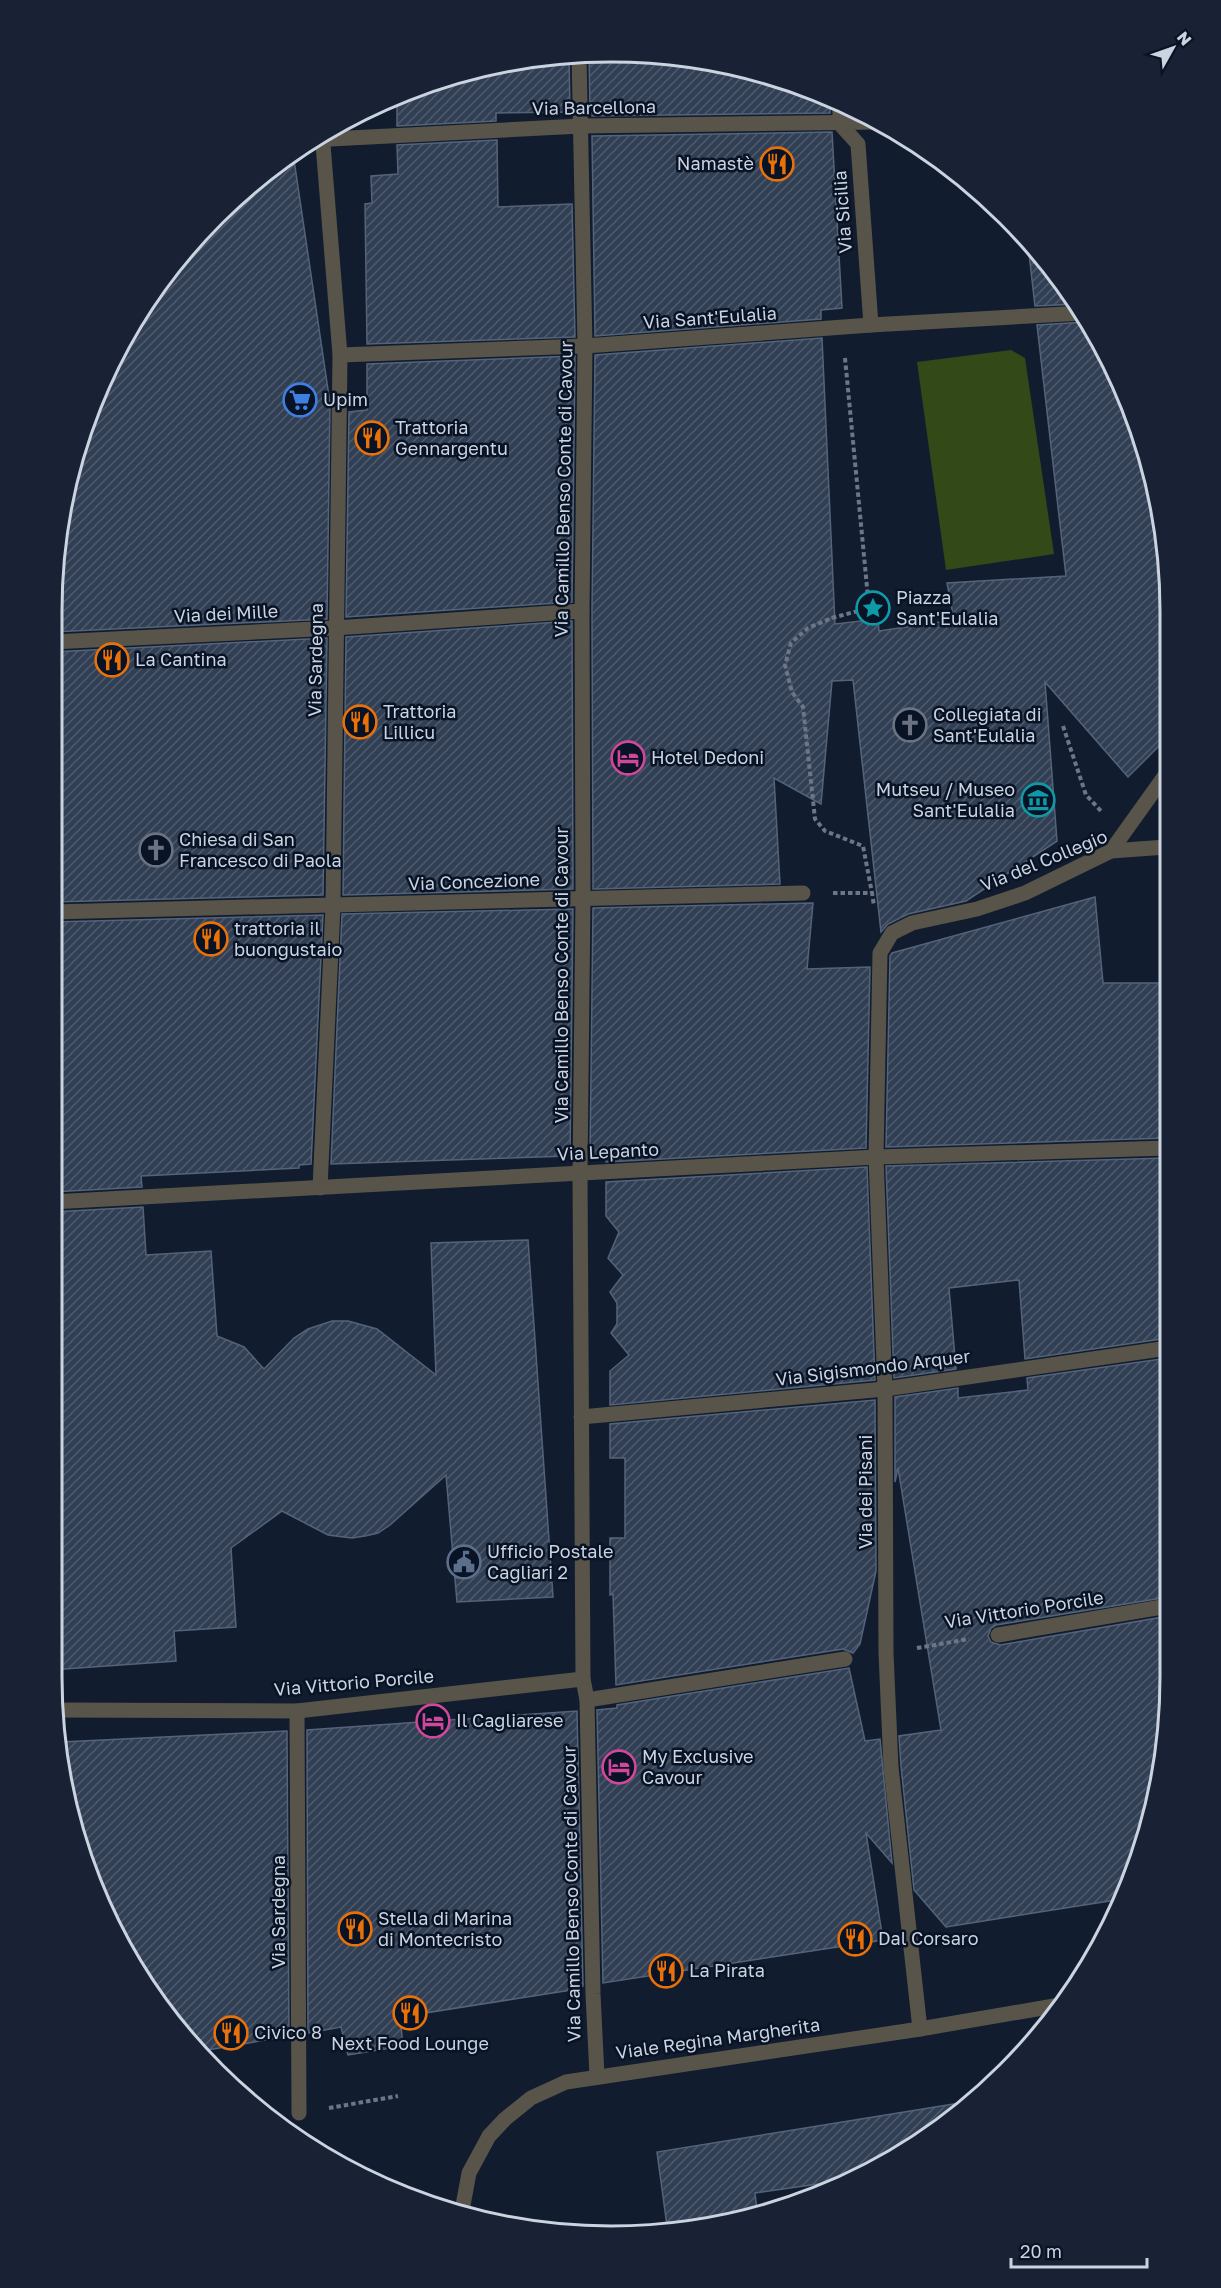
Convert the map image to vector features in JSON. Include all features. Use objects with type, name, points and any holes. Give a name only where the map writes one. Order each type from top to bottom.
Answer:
[{"type":"street","name":"Via Camillo Benso Conte di Cavour","points":[[579,63],[585,346],[582,611],[584,897],[580,1173],[583,1680],[587,1700],[593,1994],[597,2076]]},
{"type":"street","points":[[840,112],[840,124]]},
{"type":"street","name":"Via Barcellona","points":[[334,136],[581,126],[862,123]]},
{"type":"street","name":"Via Sicilia","points":[[840,124],[858,144],[871,325]]},
{"type":"street","name":"Via Sardegna","points":[[319,146],[340,355],[333,906],[320,1188]]},
{"type":"street","name":"Via Sant'Eulalia","points":[[340,355],[585,346],[871,325],[1072,314]]},
{"type":"street","name":"Via dei Mille","points":[[62,642],[335,628],[582,611]]},
{"type":"street","points":[[1111,851],[1160,782]]},
{"type":"street","name":"Via del Collegio","points":[[880,953],[892,933],[912,923],[977,909],[1025,893],[1111,851],[1160,847]]},
{"type":"street","name":"Via Concezione","points":[[62,912],[803,893]]},
{"type":"street","name":"Via dei Pisani","points":[[880,953],[876,1156],[885,1389],[886,1653],[891,1767],[920,2029]]},
{"type":"street","name":"Via Lepanto","points":[[62,1201],[876,1156],[1160,1148]]},
{"type":"street","name":"Via Sigismondo Arquer","points":[[581,1417],[885,1389],[1160,1349]]},
{"type":"street","name":"Via Vittorio Porcile","points":[[998,1635],[1160,1607]]},
{"type":"street","points":[[587,1700],[845,1659]]},
{"type":"street","name":"Via Vittorio Porcile","points":[[63,1710],[297,1711],[583,1680]]},
{"type":"street","name":"Via Sardegna","points":[[297,1711],[299,2113]]},
{"type":"street","name":"Viale Regina Margherita","points":[[463,2206],[469,2173],[489,2136],[505,2119],[531,2098],[566,2082],[920,2029],[1050,2007]]},
{"type":"path","points":[[842,328],[869,608],[832,618],[808,628],[790,643],[785,666],[792,692],[803,707],[815,819],[825,831],[863,846],[880,953]]},
{"type":"path","points":[[1063,726],[1086,795],[1122,833]]},
{"type":"path","points":[[803,893],[872,892]]},
{"type":"path","name":"Via Vittorio Porcile","points":[[886,1653],[998,1635]]},
{"type":"path","points":[[321,2109],[398,2096]]},
{"type":"green space","points":[[1011,350],[1025,358],[1054,554],[946,570],[917,362]]},
{"type":"building","points":[[610,62],[682,66],[718,72],[753,80],[830,107],[830,113],[592,116],[592,111],[590,111],[589,63]]},
{"type":"building","points":[[569,63],[570,112],[496,113],[496,121],[397,126],[397,104],[400,103],[468,80],[539,66]]},
{"type":"building","points":[[832,132],[842,308],[821,310],[821,319],[595,336],[592,136]]},
{"type":"building","points":[[497,140],[498,207],[572,204],[575,337],[367,344],[365,204],[372,203],[371,176],[398,174],[397,145]]},
{"type":"building","points":[[294,162],[330,403],[327,619],[62,632],[63,575],[72,503],[91,434],[118,368],[154,305],[198,249],[222,222]]},
{"type":"building","points":[[1029,256],[1067,305],[1035,306]]},
{"type":"building","points":[[1078,323],[1118,400],[1141,468],[1155,539],[1158,575],[1160,745],[1128,777],[1045,682],[1057,841],[966,901],[908,914],[888,924],[881,932],[853,680],[832,681],[821,804],[774,778],[780,884],[593,889],[592,611],[595,355],[822,338],[835,624],[878,619],[879,631],[954,620],[947,583],[1066,576],[1037,325]]},
{"type":"building","points":[[575,356],[572,602],[346,617],[349,412],[367,410],[367,364]]},
{"type":"building","points":[[572,621],[573,889],[343,895],[346,637]]},
{"type":"building","points":[[327,638],[323,895],[62,902],[62,651]]},
{"type":"building","points":[[1095,897],[1103,983],[1160,983],[1160,1138],[886,1147],[890,956],[892,953]]},
{"type":"building","points":[[813,903],[807,969],[870,967],[866,1148],[606,1162],[606,1155],[590,1155],[593,908]]},
{"type":"building","points":[[573,909],[570,1156],[331,1164],[342,914]]},
{"type":"building","points":[[323,915],[311,1164],[299,1165],[299,1168],[141,1176],[142,1187],[62,1191],[62,922]]},
{"type":"building","points":[[1160,1158],[1160,1339],[1025,1359],[1019,1280],[949,1288],[956,1369],[894,1378],[886,1166]]},
{"type":"building","points":[[867,1167],[875,1380],[610,1405],[610,1371],[629,1355],[611,1333],[617,1324],[617,1303],[610,1292],[623,1275],[608,1258],[619,1232],[606,1216],[606,1182]]},
{"type":"building","points":[[143,1207],[146,1255],[211,1251],[217,1336],[244,1347],[264,1369],[294,1338],[308,1329],[332,1321],[348,1321],[377,1329],[436,1375],[431,1243],[528,1240],[553,1597],[457,1602],[446,1475],[390,1525],[378,1533],[365,1536],[352,1538],[328,1535],[282,1511],[231,1548],[236,1627],[174,1631],[176,1661],[62,1669],[62,1211]]},
{"type":"building","points":[[1160,1359],[1160,1598],[996,1625],[991,1628],[988,1636],[991,1642],[1000,1645],[1160,1618],[1160,1678],[1155,1749],[1141,1820],[1112,1901],[946,1927],[914,1890],[901,1766],[899,1736],[941,1730],[898,1468],[895,1482],[895,1397],[958,1388],[958,1398],[1028,1390],[1027,1378]]},
{"type":"building","points":[[875,1400],[876,1571],[860,1644],[853,1653],[843,1649],[616,1685],[613,1594],[610,1595],[610,1538],[625,1538],[625,1458],[610,1458],[610,1424]]},
{"type":"building","points":[[849,1668],[865,1741],[880,1739],[892,1863],[866,1833],[883,1940],[603,1983],[597,1710]]},
{"type":"building","points":[[577,1711],[583,1986],[571,1988],[571,1990],[400,2017],[403,2046],[348,2055],[341,2027],[308,2033],[307,1730]]},
{"type":"building","points":[[287,1731],[289,2036],[208,2050],[175,2012],[135,1952],[103,1888],[80,1820],[65,1742]]},
{"type":"building","points":[[956,2104],[916,2134],[885,2153],[825,2183],[755,2193],[757,2207],[682,2222],[667,2223],[657,2152]]},
{"type":"place","name":"Namastè","points":[[777,164]]},
{"type":"place","name":"Upim","points":[[300,400]]},
{"type":"place","name":"Trattoria Gennargentu","points":[[372,438]]},
{"type":"place","name":"Piazza Sant'Eulalia","points":[[873,608]]},
{"type":"place","name":"La Cantina","points":[[112,660]]},
{"type":"place","name":"Trattoria Lillicu","points":[[360,722]]},
{"type":"place","name":"Collegiata di Sant'Eulalia","points":[[910,725]]},
{"type":"place","name":"Hotel Dedoni","points":[[628,758]]},
{"type":"place","name":"Mutseu / Museo Sant'Eulalia","points":[[1038,800]]},
{"type":"place","name":"Chiesa di San Francesco di Paola","points":[[156,850]]},
{"type":"place","name":"trattoria il buongustaio","points":[[211,939]]},
{"type":"place","name":"Ufficio Postale Cagliari 2","points":[[464,1562]]},
{"type":"place","name":"Il Cagliarese","points":[[433,1721]]},
{"type":"place","name":"My Exclusive Cavour","points":[[619,1767]]},
{"type":"place","name":"Stella di Marina di Montecristo","points":[[355,1929]]},
{"type":"place","name":"Dal Corsaro","points":[[855,1939]]},
{"type":"place","name":"La Pirata","points":[[666,1971]]},
{"type":"place","name":"Next Food Lounge","points":[[410,2013]]},
{"type":"place","name":"Civico 8","points":[[231,2033]]}]
